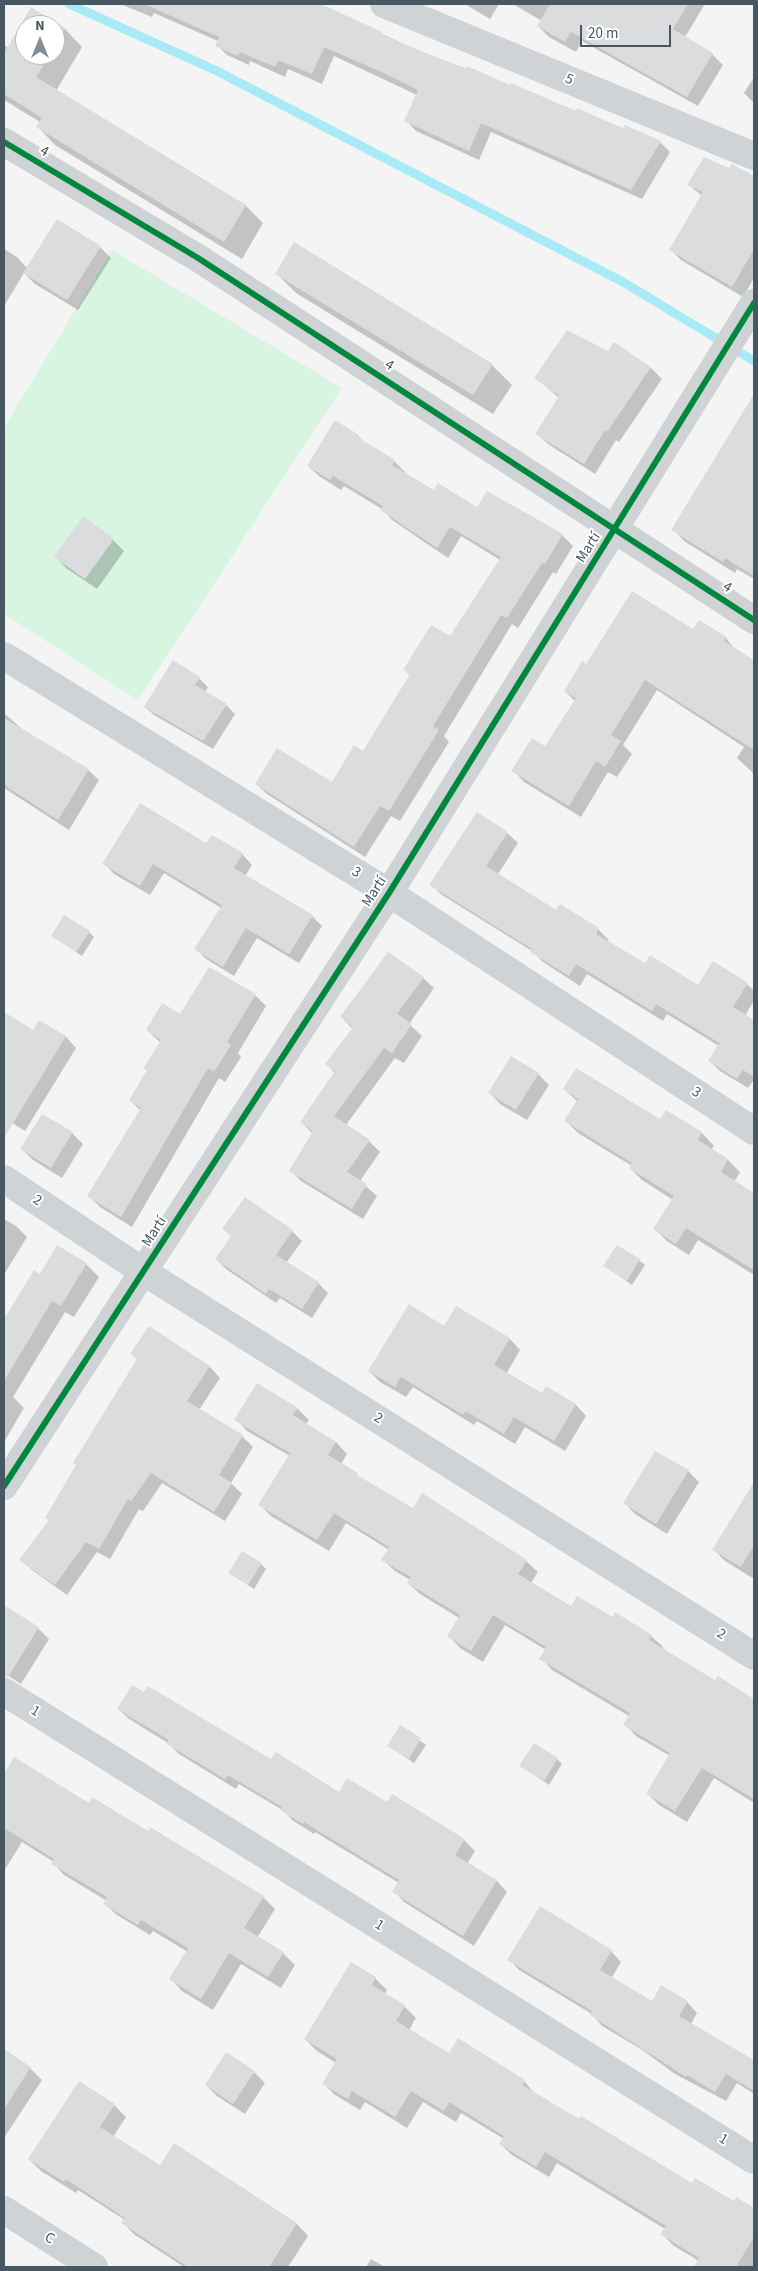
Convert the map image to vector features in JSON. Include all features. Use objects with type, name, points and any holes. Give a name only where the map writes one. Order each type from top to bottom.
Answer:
[{"type":"street","name":"5","points":[[384,4],[754,156]]},
{"type":"street","name":"4","points":[[4,142],[198,258],[459,426],[615,531],[754,620]]},
{"type":"street","name":"Martí","points":[[4,1486],[389,894],[615,531],[716,362],[754,303]]},
{"type":"street","name":"3","points":[[4,656],[389,894],[754,1130]]},
{"type":"street","name":"2","points":[[4,1179],[144,1272],[754,1656]]},
{"type":"street","name":"1","points":[[4,1692],[754,2160]]},
{"type":"street","name":"C","points":[[4,2210],[94,2267]]},
{"type":"green space","points":[[112,250],[342,388],[138,700],[4,614],[4,427]]},
{"type":"building","points":[[144,4],[321,4],[382,32],[381,34],[433,56],[466,68],[467,66],[576,111],[577,108],[624,129],[625,125],[661,141],[631,190],[481,123],[469,151],[404,121],[418,90],[386,74],[324,47],[312,74],[278,60],[275,67],[240,52],[238,56],[215,46],[219,37]]},
{"type":"building","points":[[550,4],[688,4],[673,29],[713,53],[687,97],[571,32],[565,42],[537,26]]},
{"type":"building","points":[[31,7],[44,15],[26,15]]},
{"type":"building","points":[[15,34],[15,65],[44,65],[36,77],[246,205],[224,242],[36,127],[42,118],[4,94],[4,53]]},
{"type":"building","points":[[704,157],[729,168],[732,164],[754,176],[754,249],[732,287],[669,250],[703,192],[687,185]]},
{"type":"building","points":[[57,219],[101,246],[67,300],[23,273]]},
{"type":"building","points":[[294,242],[493,364],[473,395],[275,274]]},
{"type":"building","points":[[567,330],[608,351],[614,342],[651,367],[607,432],[605,430],[584,464],[535,434],[559,396],[534,378]]},
{"type":"building","points":[[754,394],[754,576],[725,558],[723,562],[671,530]]},
{"type":"building","points":[[335,420],[359,435],[357,437],[395,460],[392,465],[434,490],[438,483],[477,507],[487,491],[563,534],[545,564],[542,563],[507,618],[501,615],[433,726],[439,730],[389,811],[380,806],[354,847],[255,784],[277,748],[332,782],[354,745],[363,751],[410,674],[403,670],[431,625],[450,636],[501,557],[450,527],[437,548],[380,510],[383,506],[333,476],[330,480],[307,466]]},
{"type":"building","points":[[83,516],[114,539],[85,579],[54,557]]},
{"type":"building","points":[[632,591],[693,629],[699,620],[727,637],[724,641],[754,660],[754,750],[645,680],[611,735],[621,741],[605,767],[596,761],[569,806],[511,771],[532,738],[545,746],[576,698],[564,691],[582,661],[586,664]]},
{"type":"building","points":[[173,660],[200,677],[195,685],[227,704],[203,741],[144,707]]},
{"type":"building","points":[[4,718],[89,769],[58,820],[4,785]]},
{"type":"building","points":[[140,803],[206,843],[212,835],[243,853],[234,868],[313,915],[289,954],[246,928],[223,967],[194,949],[222,905],[153,864],[140,886],[102,864]]},
{"type":"building","points":[[477,812],[508,832],[486,866],[556,910],[560,904],[599,928],[596,934],[645,963],[650,955],[698,985],[713,961],[748,983],[733,1007],[754,1020],[754,1077],[743,1070],[737,1079],[708,1061],[719,1043],[656,1004],[652,1011],[576,964],[569,976],[530,952],[532,949],[429,885]]},
{"type":"building","points":[[64,915],[90,931],[76,952],[51,936]]},
{"type":"building","points":[[388,952],[424,977],[397,1014],[412,1024],[392,1053],[384,1048],[334,1116],[370,1140],[347,1172],[367,1184],[352,1209],[289,1171],[313,1131],[300,1122],[335,1071],[325,1064],[353,1027],[340,1017]]},
{"type":"building","points":[[209,967],[256,994],[227,1042],[231,1045],[214,1072],[208,1068],[121,1217],[87,1196],[141,1108],[129,1100],[147,1070],[143,1069],[161,1040],[146,1030],[162,1003],[180,1014]]},
{"type":"building","points":[[4,1012],[33,1030],[39,1020],[66,1036],[4,1138]]},
{"type":"building","points":[[511,1056],[539,1073],[516,1110],[488,1093]]},
{"type":"building","points":[[576,1068],[660,1119],[666,1110],[702,1132],[698,1140],[728,1159],[721,1172],[754,1193],[754,1270],[686,1228],[676,1244],[653,1229],[674,1196],[629,1168],[632,1163],[564,1121],[578,1099],[563,1089]]},
{"type":"building","points":[[42,1114],[73,1132],[51,1168],[20,1149]]},
{"type":"building","points":[[245,1197],[293,1230],[276,1255],[319,1282],[302,1309],[269,1289],[266,1294],[215,1259],[231,1236],[222,1229]]},
{"type":"building","points":[[57,1245],[87,1263],[61,1306],[52,1301],[4,1381],[4,1319],[34,1270],[40,1274]]},
{"type":"building","points":[[617,1245],[640,1259],[627,1281],[603,1266]]},
{"type":"building","points":[[409,1304],[444,1326],[456,1306],[510,1338],[494,1365],[542,1393],[546,1386],[576,1404],[554,1441],[514,1417],[504,1434],[466,1411],[463,1415],[401,1377],[395,1387],[368,1371]]},
{"type":"building","points":[[149,1326],[210,1366],[187,1401],[243,1435],[219,1475],[232,1483],[214,1512],[151,1473],[131,1501],[128,1499],[99,1549],[86,1542],[55,1585],[19,1560],[49,1520],[45,1518],[76,1465],[73,1463],[137,1359],[130,1354]]},
{"type":"building","points":[[257,1383],[298,1408],[293,1415],[336,1442],[328,1455],[358,1473],[357,1475],[413,1508],[422,1493],[527,1560],[518,1574],[571,1606],[577,1596],[613,1617],[615,1612],[652,1635],[649,1640],[715,1680],[718,1676],[754,1699],[754,1799],[702,1768],[675,1811],[646,1794],[670,1753],[623,1725],[630,1713],[539,1659],[546,1647],[493,1615],[471,1651],[447,1636],[460,1615],[407,1583],[411,1577],[381,1560],[389,1547],[334,1513],[317,1540],[258,1505],[290,1453],[234,1420]]},
{"type":"building","points":[[655,1451],[689,1470],[656,1524],[623,1503]]},
{"type":"building","points":[[754,1482],[754,1545],[741,1567],[712,1550]]},
{"type":"building","points":[[242,1551],[262,1563],[248,1585],[228,1573]]},
{"type":"building","points":[[4,1605],[39,1627],[8,1677],[4,1676]]},
{"type":"building","points":[[132,1685],[144,1692],[148,1686],[271,1759],[276,1752],[339,1792],[347,1778],[387,1802],[392,1794],[465,1839],[455,1855],[497,1880],[463,1936],[392,1892],[399,1880],[304,1822],[303,1824],[280,1810],[282,1807],[228,1775],[225,1779],[167,1744],[169,1740],[117,1709]]},
{"type":"building","points":[[400,1725],[421,1738],[409,1759],[387,1746]]},
{"type":"building","points":[[534,1743],[558,1758],[544,1781],[519,1766]]},
{"type":"building","points":[[14,1757],[89,1803],[92,1797],[148,1831],[150,1827],[264,1896],[244,1928],[284,1952],[268,1977],[229,1953],[201,1999],[169,1979],[188,1948],[141,1920],[138,1925],[103,1904],[107,1897],[51,1864],[54,1859],[4,1828],[4,1774]]},
{"type":"building","points":[[540,1906],[612,1950],[600,1970],[652,2001],[661,1985],[688,2001],[679,2016],[754,2060],[754,2091],[726,2074],[715,2092],[687,2075],[686,2077],[590,2015],[592,2011],[507,1960]]},
{"type":"building","points":[[351,1962],[376,1977],[372,1985],[405,2005],[396,2021],[449,2053],[458,2038],[525,2080],[522,2085],[579,2119],[581,2116],[692,2183],[695,2178],[734,2201],[736,2197],[754,2208],[754,2237],[736,2267],[694,2267],[699,2258],[660,2234],[666,2226],[545,2152],[536,2167],[499,2144],[504,2136],[449,2102],[444,2111],[411,2091],[395,2117],[352,2091],[348,2099],[322,2084],[337,2059],[304,2039]]},
{"type":"building","points":[[4,2049],[31,2067],[4,2109]]},
{"type":"building","points":[[226,2052],[255,2071],[233,2104],[205,2085]]},
{"type":"building","points":[[79,2081],[115,2104],[100,2127],[160,2165],[174,2143],[297,2223],[269,2267],[188,2267],[121,2223],[125,2218],[66,2179],[64,2182],[28,2159]]},
{"type":"waterway","points":[[69,4],[217,71],[623,282],[754,361]]},
{"type":"cycle path","points":[[4,142],[198,258],[754,620]]},
{"type":"cycle path","points":[[4,1486],[389,893],[754,303]]}]
